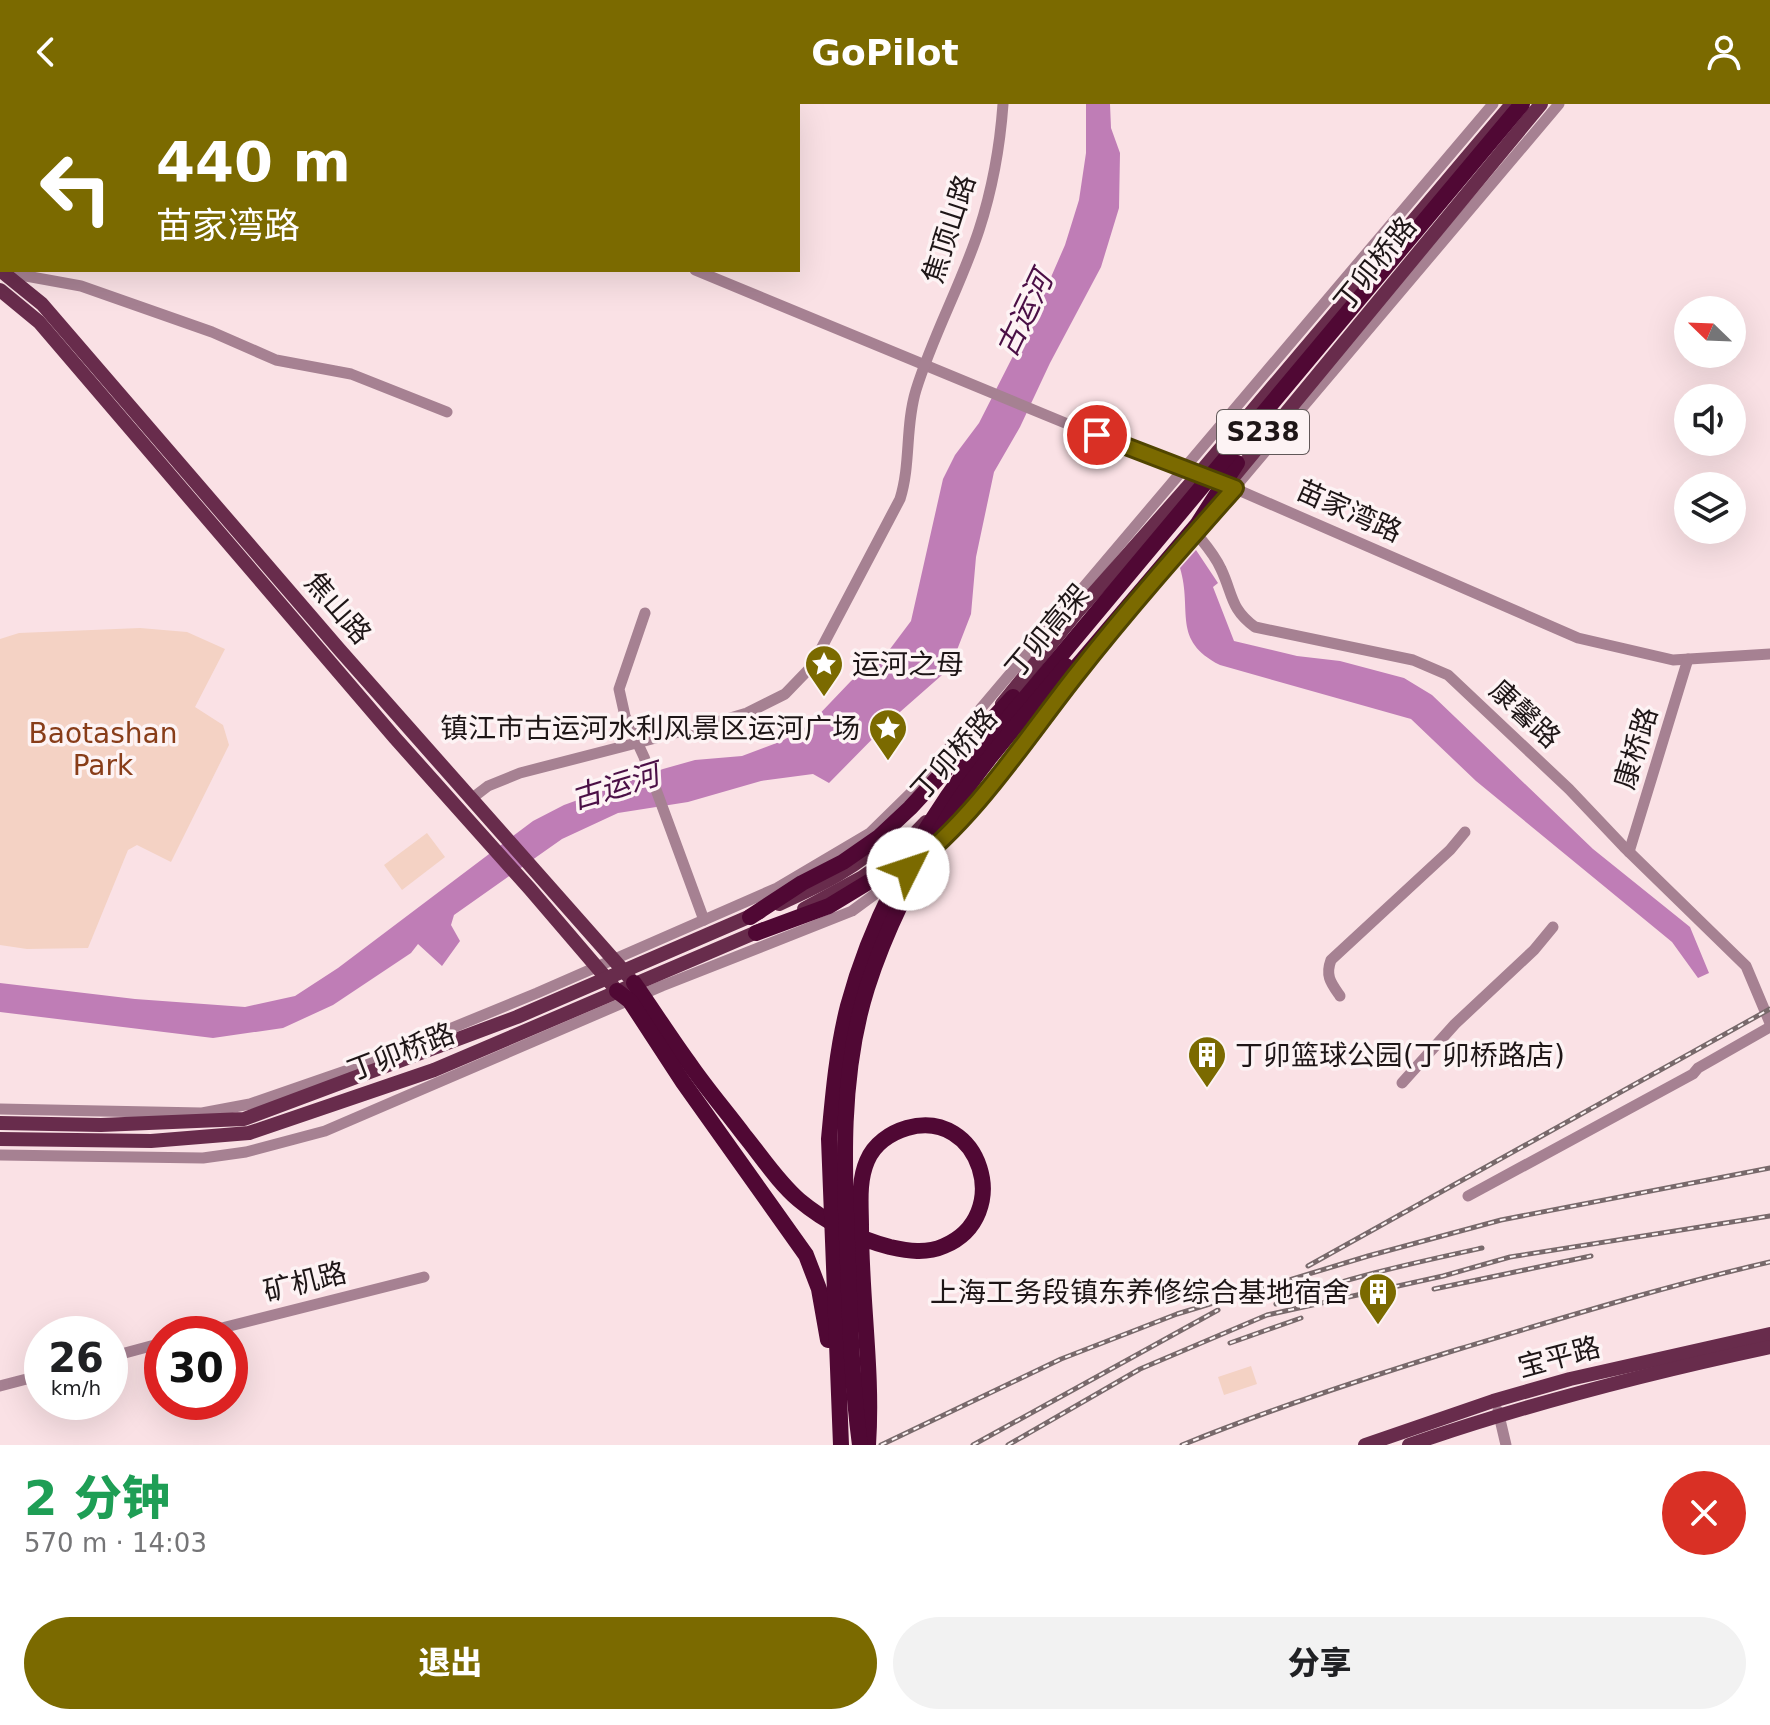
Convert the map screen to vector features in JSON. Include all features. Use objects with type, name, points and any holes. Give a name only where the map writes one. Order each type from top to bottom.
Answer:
[{"type":"highway","name":"丁卯高架","points":[[986,755],[1165,529],[1522,104]]},
{"type":"highway","name":"丁卯高架","points":[[842,1291],[829,1139],[832,1097],[848,1008],[867,951],[906,863],[949,792],[986,755],[1237,463],[1406,260],[1530,104]]},
{"type":"highway","points":[[756,933],[829,906],[911,855],[951,823],[1078,665],[1197,525],[1237,463]]},
{"type":"highway","points":[[750,917],[879,837],[1012,698],[1113,577],[1165,529]]},
{"type":"highway","points":[[626,987],[778,1178],[799,1200],[831,1221],[872,1242],[907,1251],[926,1251],[944,1246],[960,1236],[974,1221],[982,1204],[984,1185],[973,1153],[960,1139],[932,1125],[894,1132],[880,1142],[867,1159],[861,1181],[861,1259],[870,1417],[868,1445]]},
{"type":"highway","points":[[626,987],[735,1154],[806,1255],[819,1289],[828,1336],[834,1445]]},
{"type":"highway","points":[[841,1445],[842,1291]]},
{"type":"highway","points":[[842,1291],[860,1445]]},
{"type":"main road","name":"丁卯桥路","points":[[0,1123],[101,1125],[244,1119],[517,1017],[626,987],[750,917],[845,871],[876,850],[925,799],[1192,471],[1512,104]]},
{"type":"main road","name":"丁卯桥路","points":[[0,1139],[151,1141],[249,1133],[434,1070],[756,933],[861,878],[892,857],[933,816],[1231,487],[1250,453],[1310,386],[1541,104]]},
{"type":"main road","name":"焦山路","points":[[6,272],[42,304],[339,649],[615,959],[626,987]]},
{"type":"main road","name":"焦山路","points":[[0,290],[49,333],[597,967],[626,987]]},
{"type":"main road","name":"宝平路","points":[[1409,1445],[1570,1379],[1770,1334]]},
{"type":"main road","name":"宝平路","points":[[1365,1445],[1496,1408],[1770,1347]]},
{"type":"street","name":"焦顶山路","points":[[471,799],[488,786],[520,773],[747,713],[785,694],[812,666],[900,499],[906,479],[913,400],[979,230],[1001,140],[1003,104]]},
{"type":"street","points":[[0,1109],[202,1113],[250,1104],[357,1067],[597,967],[777,888],[870,833],[920,784],[982,707],[1192,471],[1493,104]]},
{"type":"street","points":[[0,1155],[203,1158],[246,1152],[325,1131],[626,987],[852,911],[928,854],[982,795],[1231,487],[1559,104]]},
{"type":"street","points":[[20,272],[81,286],[212,332],[276,360],[351,374],[447,412]]},
{"type":"street","name":"苗家湾路","points":[[700,272],[1231,487],[1578,638],[1673,660],[1770,654]]},
{"type":"street","name":"康馨路","points":[[1196,533],[1223,572],[1233,604],[1242,618],[1255,627],[1413,660],[1448,675],[1569,789],[1746,966],[1770,1025]]},
{"type":"street","points":[[645,613],[619,689],[625,716],[704,920]]},
{"type":"street","name":"康桥路","points":[[1629,852],[1688,659]]},
{"type":"street","points":[[1340,996],[1328,980],[1327,970],[1331,960],[1450,850],[1465,832]]},
{"type":"street","points":[[1402,1083],[1455,1024],[1534,950],[1553,927]]},
{"type":"street","points":[[1468,1196],[1693,1074],[1770,1025]]},
{"type":"street","name":"矿机路","points":[[248,1321],[424,1277]]},
{"type":"street","points":[[0,1386],[24,1380]]},
{"type":"street","points":[[1496,1408],[1506,1445]]},
{"type":"green space","name":"Baotashan Park","points":[[140,628],[187,632],[225,649],[195,707],[223,725],[229,745],[171,862],[137,845],[128,850],[88,948],[27,949],[0,945],[0,639],[19,633]]},
{"type":"green space","points":[[427,833],[445,857],[402,890],[384,865]]},
{"type":"green space","points":[[1251,1366],[1257,1384],[1224,1395],[1218,1377]]},
{"type":"shaded area","points":[[1086,104],[1110,104],[1111,128],[1120,153],[1119,208],[1101,267],[994,472],[976,557],[971,614],[950,668],[892,719],[829,783],[813,774],[761,781],[688,802],[618,813],[562,839],[454,915],[451,925],[460,941],[442,966],[418,944],[411,953],[333,1005],[283,1028],[213,1038],[0,1012],[0,983],[135,999],[245,1007],[295,996],[338,968],[533,821],[564,805],[663,769],[695,760],[742,756],[782,741],[809,725],[851,681],[890,649],[911,621],[943,479],[955,455],[979,423],[1038,307],[1065,245],[1079,200],[1086,153]]},
{"type":"shaded area","points":[[1196,550],[1218,583],[1213,587],[1234,641],[1297,656],[1340,661],[1404,678],[1432,695],[1593,849],[1690,927],[1709,973],[1698,978],[1672,942],[1476,781],[1411,719],[1220,665],[1205,655],[1189,635],[1180,568]]},
{"type":"railway","points":[[1308,1266],[1770,1009]]},
{"type":"railway","points":[[881,1445],[1061,1359],[1177,1314],[1368,1256],[1501,1220],[1770,1168]]},
{"type":"railway","points":[[1008,1445],[1140,1369],[1267,1315],[1443,1276],[1510,1257],[1770,1216]]},
{"type":"railway","points":[[1276,1304],[1352,1279],[1482,1248]]},
{"type":"railway","points":[[1434,1289],[1591,1256]]},
{"type":"railway","points":[[1182,1445],[1285,1406],[1424,1360],[1614,1303],[1770,1262]]},
{"type":"railway","points":[[973,1445],[1218,1310]]},
{"type":"railway","points":[[1230,1343],[1301,1318]]},
{"type":"place","name":"运河之母","points":[[824,698]]},
{"type":"place","name":"镇江市古运河水利风景区运河广场","points":[[888,762]]},
{"type":"place","name":"丁卯篮球公园(丁卯桥路店)","points":[[1207,1089]]},
{"type":"place","name":"上海工务段镇东养修综合基地宿舍","points":[[1378,1326]]},
{"type":"route","points":[[908,869],[928,854],[982,795],[1124,616],[1235,488],[1097,435]]},
{"type":"water label","name":"古运河","points":[[1024,314]]},
{"type":"water label","name":"古运河","points":[[615,786]]}]
